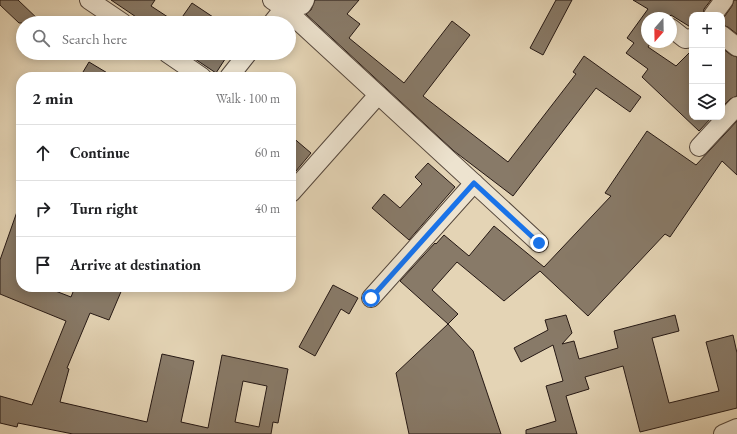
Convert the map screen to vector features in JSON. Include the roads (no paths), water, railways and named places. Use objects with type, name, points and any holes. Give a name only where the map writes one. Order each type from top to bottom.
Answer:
[{"type":"street","points":[[89,0],[113,16]]},
{"type":"street","points":[[278,4],[302,5],[305,0]]},
{"type":"street","points":[[715,12],[724,0]]},
{"type":"street","points":[[274,16],[278,4]]},
{"type":"street","points":[[278,4],[291,16]]},
{"type":"street","points":[[296,20],[539,243]]},
{"type":"street","points":[[677,33],[685,40],[689,39]]},
{"type":"street","points":[[725,37],[737,47]]},
{"type":"street","points":[[177,60],[195,72]]},
{"type":"street","points":[[233,72],[242,60]]},
{"type":"street","points":[[296,187],[378,95]]},
{"type":"street","points":[[700,146],[737,106]]},
{"type":"street","points":[[371,298],[474,183]]},
{"type":"street","points":[[723,434],[737,428]]}]
